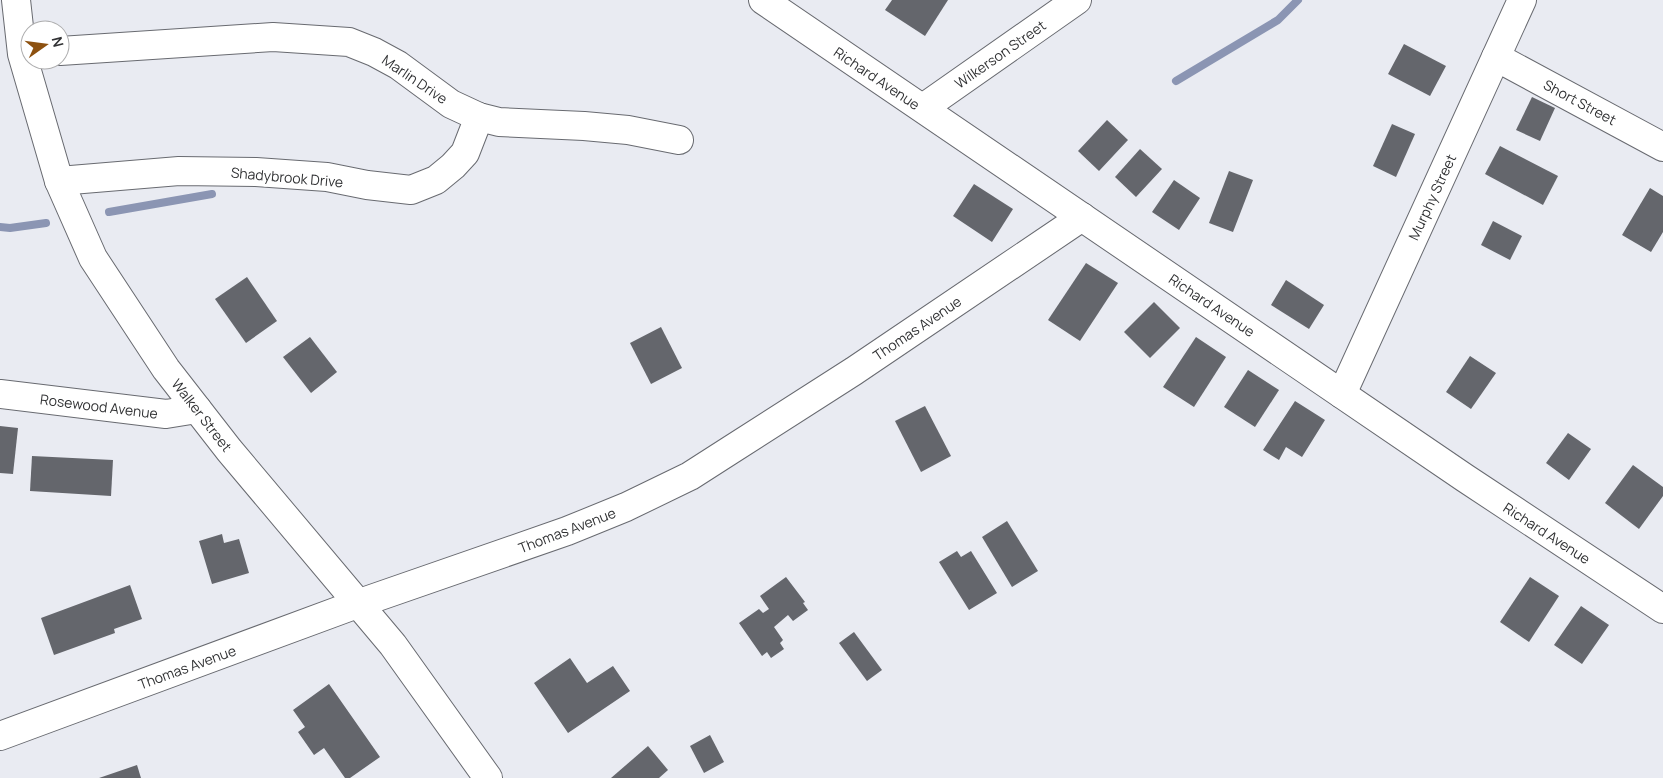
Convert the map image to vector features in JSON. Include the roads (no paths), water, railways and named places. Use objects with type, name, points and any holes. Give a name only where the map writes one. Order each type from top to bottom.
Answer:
[{"type":"street","name":"Walker Street","points":[[16,0],[20,22]]},
{"type":"street","name":"Richard Avenue","points":[[763,0],[1457,473],[1663,609]]},
{"type":"street","name":"Wilkerson Street","points":[[923,108],[1077,0]]},
{"type":"street","name":"Murphy Street","points":[[1342,394],[1522,0]]},
{"type":"street","name":"Marlin Drive","points":[[70,50],[273,37],[349,42],[374,52],[398,65],[451,104],[479,118],[499,122],[593,126],[628,130],[679,140]]},
{"type":"street","name":"Short Street","points":[[1496,57],[1663,147]]},
{"type":"street","name":"Walker Street","points":[[30,70],[59,181],[93,258],[166,369],[229,450],[393,645],[488,778]]},
{"type":"street","name":"Shadybrook Drive","points":[[59,181],[179,171],[256,172],[327,177],[367,185],[411,190],[436,180],[453,166],[465,153],[479,118]]},
{"type":"street","name":"Thomas Avenue","points":[[0,736],[358,604],[567,532],[626,507],[690,476],[854,371],[1082,217]]},
{"type":"street","name":"Rosewood Avenue","points":[[0,394],[166,414],[197,408]]},
{"type":"waterway","points":[[1176,81],[1278,20],[1298,0]]},
{"type":"waterway","points":[[109,212],[212,194]]},
{"type":"waterway","points":[[0,227],[10,228],[46,223]]}]
